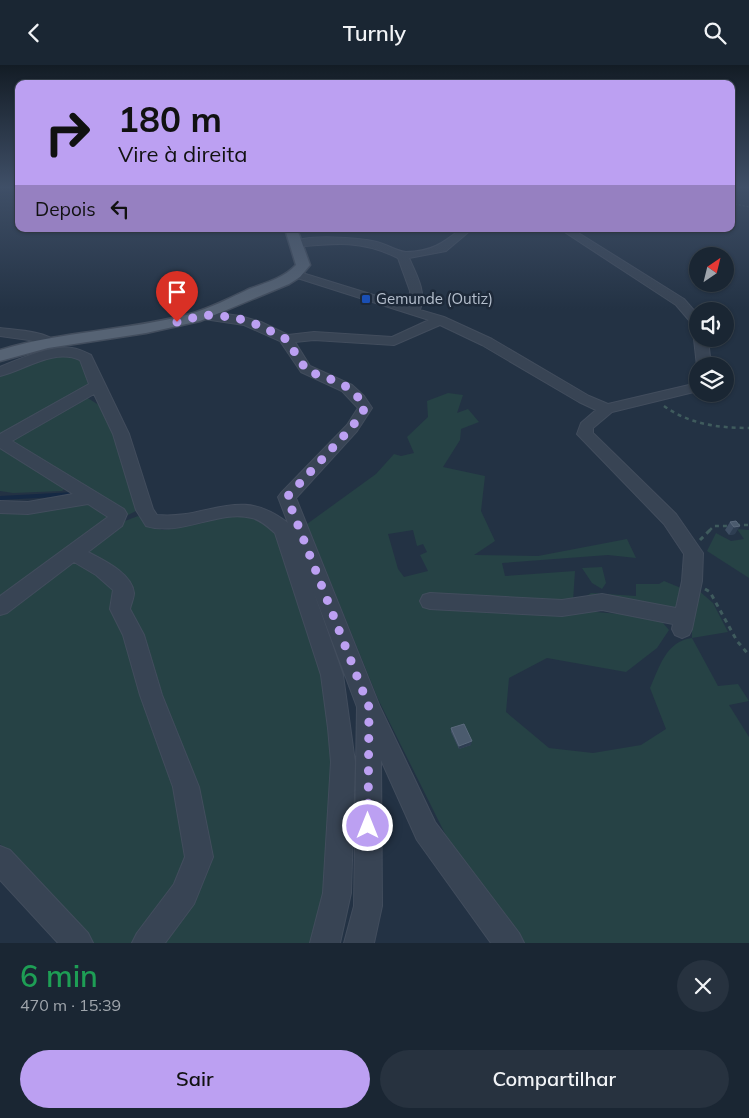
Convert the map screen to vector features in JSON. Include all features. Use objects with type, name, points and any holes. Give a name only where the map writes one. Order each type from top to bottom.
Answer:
[{"type":"main road","points":[[0,356],[50,342],[177,322],[204,315],[289,277],[303,265],[293,236]]},
{"type":"street","points":[[293,236],[322,240],[362,240],[375,243],[403,256],[442,249],[463,232]]},
{"type":"street","points":[[569,232],[680,302],[689,312]]},
{"type":"street","points":[[403,256],[415,287],[417,305],[413,311]]},
{"type":"street","points":[[289,277],[359,296],[364,295],[440,320],[487,341],[584,399],[607,409]]},
{"type":"street","points":[[204,315],[234,317],[261,326],[286,339],[307,371],[347,387],[360,399],[365,408],[352,427],[287,497],[369,707],[426,831],[509,943]]},
{"type":"street","points":[[286,339],[314,336],[394,341],[440,320]]},
{"type":"street","points":[[0,332],[23,335],[50,342]]},
{"type":"street","points":[[0,343],[23,335]]},
{"type":"street","points":[[0,372],[13,366],[70,352],[86,358],[97,386],[121,434],[145,510],[152,521],[186,521],[224,511],[250,511],[269,518],[283,529],[332,675],[340,728],[343,762],[337,893],[325,943]]},
{"type":"street","points":[[97,386],[0,441],[118,514],[116,521]]},
{"type":"street","points":[[430,601],[562,607],[602,602],[683,623],[692,581],[694,553],[670,519],[584,434],[586,426],[607,409],[689,389]]},
{"type":"street","points":[[0,507],[28,508],[90,497]]},
{"type":"street","points":[[0,607],[116,521],[145,510]]},
{"type":"street","points":[[73,553],[116,579],[123,587],[124,594],[120,609],[132,635],[151,695],[186,787],[199,857],[184,894],[147,943]]},
{"type":"street","points":[[359,943],[368,905],[369,707]]},
{"type":"street","points":[[0,860],[78,943]]},
{"type":"path","points":[[655,398],[670,411],[696,422],[730,429],[749,427]]},
{"type":"path","points":[[694,553],[702,538],[714,526],[749,525]]},
{"type":"path","points":[[692,581],[710,592],[737,641],[749,655]]},
{"type":"green space","points":[[68,353],[82,358],[93,385],[0,440],[0,373],[11,368]]},
{"type":"green space","points":[[448,393],[463,395],[457,413],[468,409],[479,422],[461,429],[460,440],[443,467],[485,476],[481,511],[495,541],[474,555],[538,556],[627,539],[636,558],[608,555],[502,563],[505,576],[575,571],[573,601],[596,612],[658,617],[669,630],[657,648],[626,672],[547,658],[509,678],[506,712],[549,748],[593,753],[641,745],[666,729],[650,688],[660,664],[676,644],[692,638],[718,686],[738,684],[749,701],[729,705],[749,737],[749,943],[524,943],[471,886],[378,699],[307,524],[376,474],[394,454],[401,456],[414,453],[407,437],[428,417],[427,401]],"holes":[[[413,530],[417,546],[423,544],[427,552],[420,555],[428,571],[404,577],[398,569],[388,534]]]},
{"type":"green space","points":[[83,395],[102,407],[110,416],[142,508],[126,516],[3,441]]},
{"type":"green space","points":[[0,444],[66,488],[62,491],[13,493],[0,491]]},
{"type":"green space","points":[[86,499],[114,518],[0,605],[0,511]]},
{"type":"green space","points":[[250,514],[281,532],[323,667],[335,747],[323,943],[150,943],[200,875],[123,611],[130,594],[79,551],[112,526],[138,516],[162,530],[172,529],[190,521]]},
{"type":"green space","points":[[737,529],[749,530],[749,578],[707,551],[716,533],[731,541],[744,539]]},
{"type":"green space","points":[[72,556],[115,589],[123,626],[190,831],[186,876],[140,943],[93,943],[0,844],[0,611]]},
{"type":"green space","points":[[602,567],[606,583],[602,589],[592,583],[582,568]]},
{"type":"green space","points":[[664,581],[681,588],[682,603],[667,613],[585,597],[591,593],[636,596],[636,584],[659,584]]},
{"type":"green space","points":[[698,590],[713,603],[728,632],[692,638],[692,622]]},
{"type":"building","points":[[736,521],[740,526],[734,527],[730,522]]},
{"type":"building","points":[[464,724],[472,741],[459,746],[451,728]]},
{"type":"waterway","points":[[0,498],[74,494]]},
{"type":"place","name":"Gemunde (Outiz)","points":[[366,299]]},
{"type":"route","points":[[177,322],[204,315],[234,317],[261,326],[286,339],[307,371],[347,387],[360,399],[365,408],[352,427],[287,497],[369,707],[368,826]]}]
